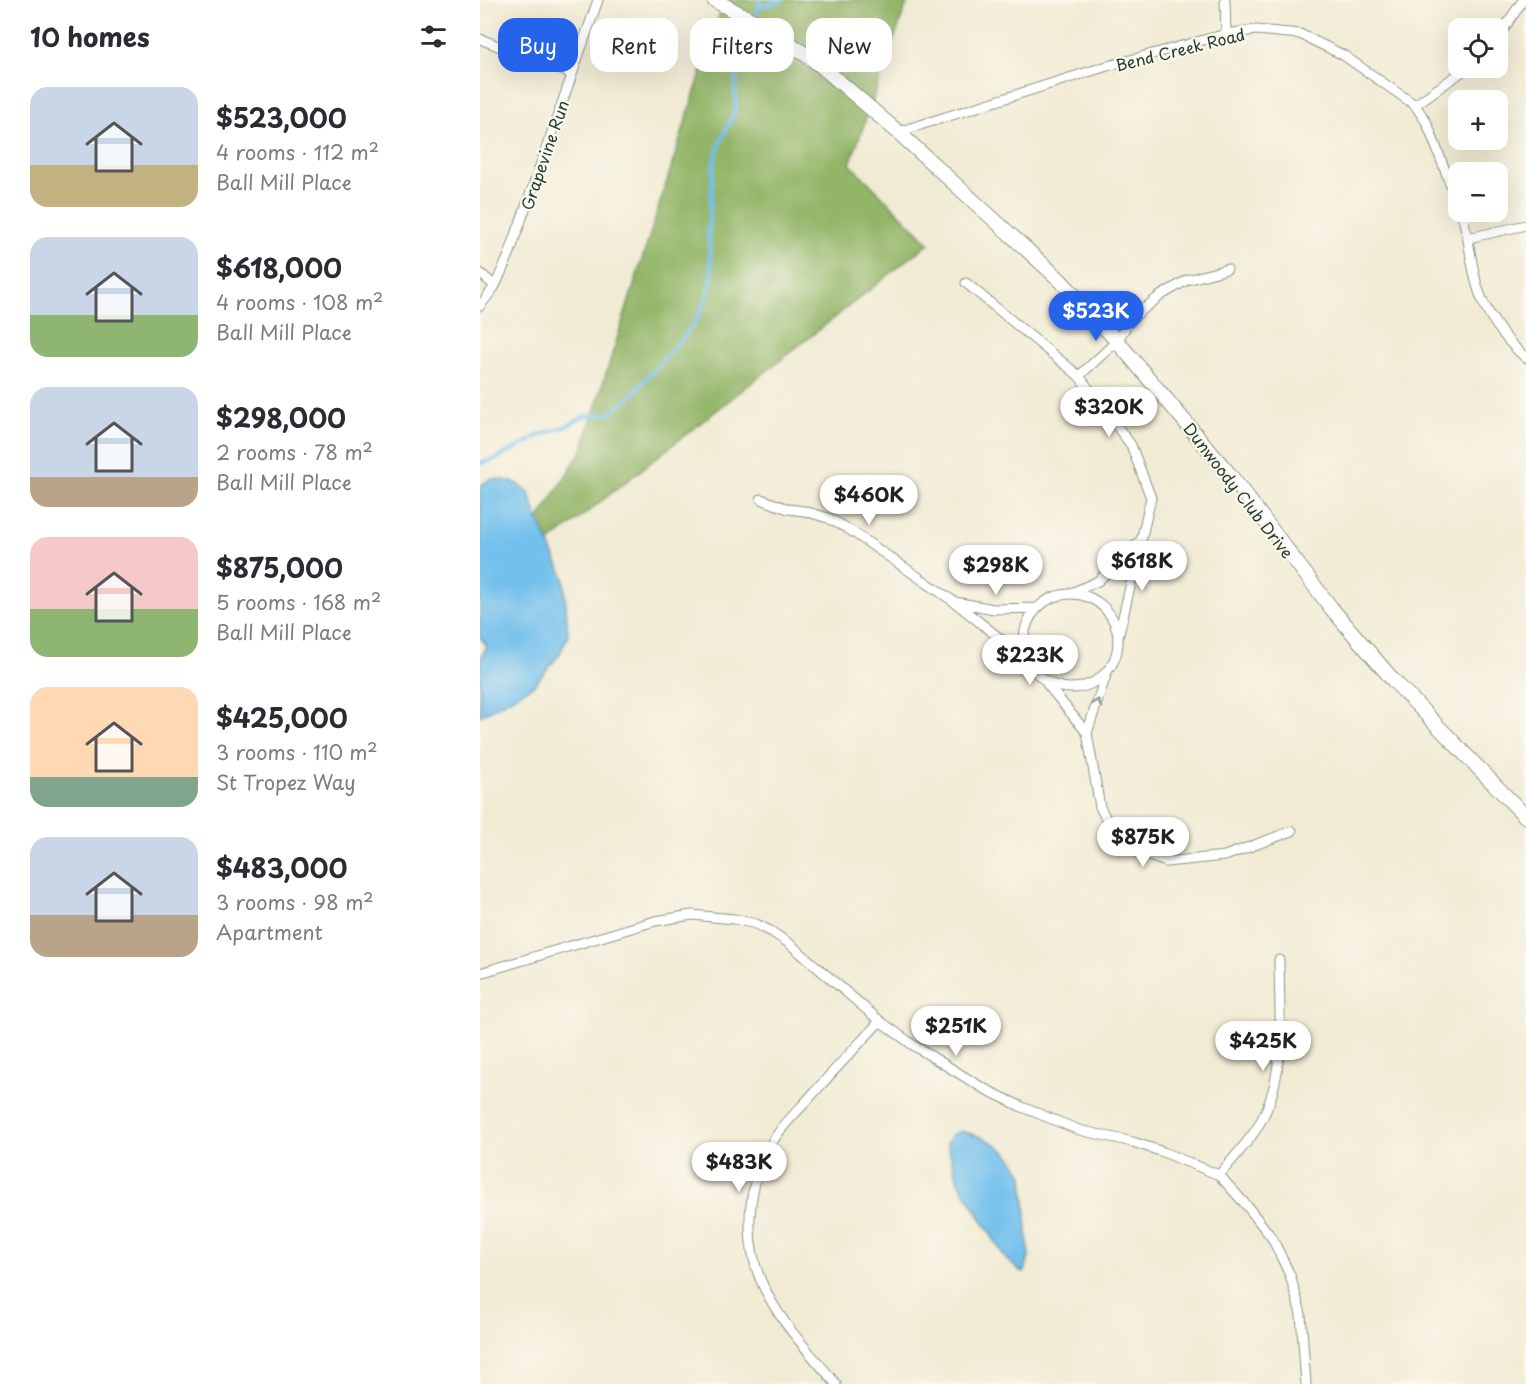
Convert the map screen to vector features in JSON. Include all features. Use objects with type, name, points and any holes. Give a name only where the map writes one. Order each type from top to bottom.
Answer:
[{"type":"street","name":"Grapevine Run","points":[[480,306],[495,286],[509,255],[598,0]]},
{"type":"street","name":"Dunwoody Club Drive","points":[[714,0],[774,32],[820,65],[898,132],[1060,280],[1117,341],[1230,475],[1332,609],[1385,671],[1526,817]]},
{"type":"street","points":[[1225,0],[1226,34]]},
{"type":"street","points":[[1508,22],[1523,0]]},
{"type":"street","name":"Bend Creek Road","points":[[898,132],[1104,67],[1226,34],[1256,30],[1300,34],[1343,55],[1415,105],[1427,123],[1448,178]]},
{"type":"street","points":[[480,39],[572,74]]},
{"type":"street","points":[[1415,105],[1453,78]]},
{"type":"street","points":[[1464,222],[1477,288],[1487,310],[1526,358]]},
{"type":"street","points":[[1468,238],[1526,225]]},
{"type":"street","points":[[1079,376],[1117,341],[1131,319],[1160,296],[1187,280],[1227,269]]},
{"type":"street","points":[[480,273],[495,286]]},
{"type":"street","points":[[966,283],[1079,376],[1131,445],[1151,498],[1118,638],[1116,656],[1107,672],[1087,733],[1100,807],[1112,830],[1135,851],[1166,862],[1225,856],[1292,831]]},
{"type":"street","points":[[761,499],[788,509],[828,518],[850,530],[953,601],[1027,660],[1087,733]]},
{"type":"street","points":[[1027,660],[1023,641],[1024,631],[1037,608],[1052,598],[1070,594],[1098,581],[1141,540]]},
{"type":"street","points":[[1070,594],[1087,597],[1102,606],[1113,621],[1118,638]]},
{"type":"street","points":[[953,601],[994,609],[1037,608]]},
{"type":"street","points":[[1047,683],[1074,688],[1092,683],[1107,672]]},
{"type":"street","points":[[480,973],[655,921],[692,915],[734,918],[772,932],[790,944],[880,1021],[946,1067],[1022,1107],[1079,1130],[1163,1152],[1219,1175],[1272,1238],[1290,1275],[1301,1314],[1306,1384]]},
{"type":"street","points":[[1219,1175],[1257,1128],[1275,1087],[1280,1052],[1279,960]]},
{"type":"street","points":[[836,1384],[777,1312],[767,1295],[754,1259],[750,1215],[753,1191],[760,1167],[770,1146],[787,1122],[880,1021]]},
{"type":"green space","points":[[724,0],[908,0],[892,45],[892,18],[806,18],[806,72],[883,72],[850,164],[929,243],[500,581],[582,450],[701,72],[794,72],[794,18],[718,18]]},
{"type":"water","points":[[490,479],[518,484],[529,493],[564,578],[568,636],[559,655],[534,685],[480,716],[480,659],[487,646],[480,637],[480,486]]},
{"type":"water","points":[[961,1131],[990,1141],[1005,1151],[1023,1176],[1029,1258],[1024,1272],[1006,1259],[958,1181],[947,1144],[952,1135]]},
{"type":"waterway","points":[[755,17],[760,0]]},
{"type":"waterway","points":[[759,7],[782,0]]},
{"type":"waterway","points":[[480,463],[496,459],[540,435],[567,426],[585,416],[610,414],[628,399],[694,325],[707,298],[712,273],[708,233],[714,163],[720,142],[736,109],[735,84],[737,72]]}]
